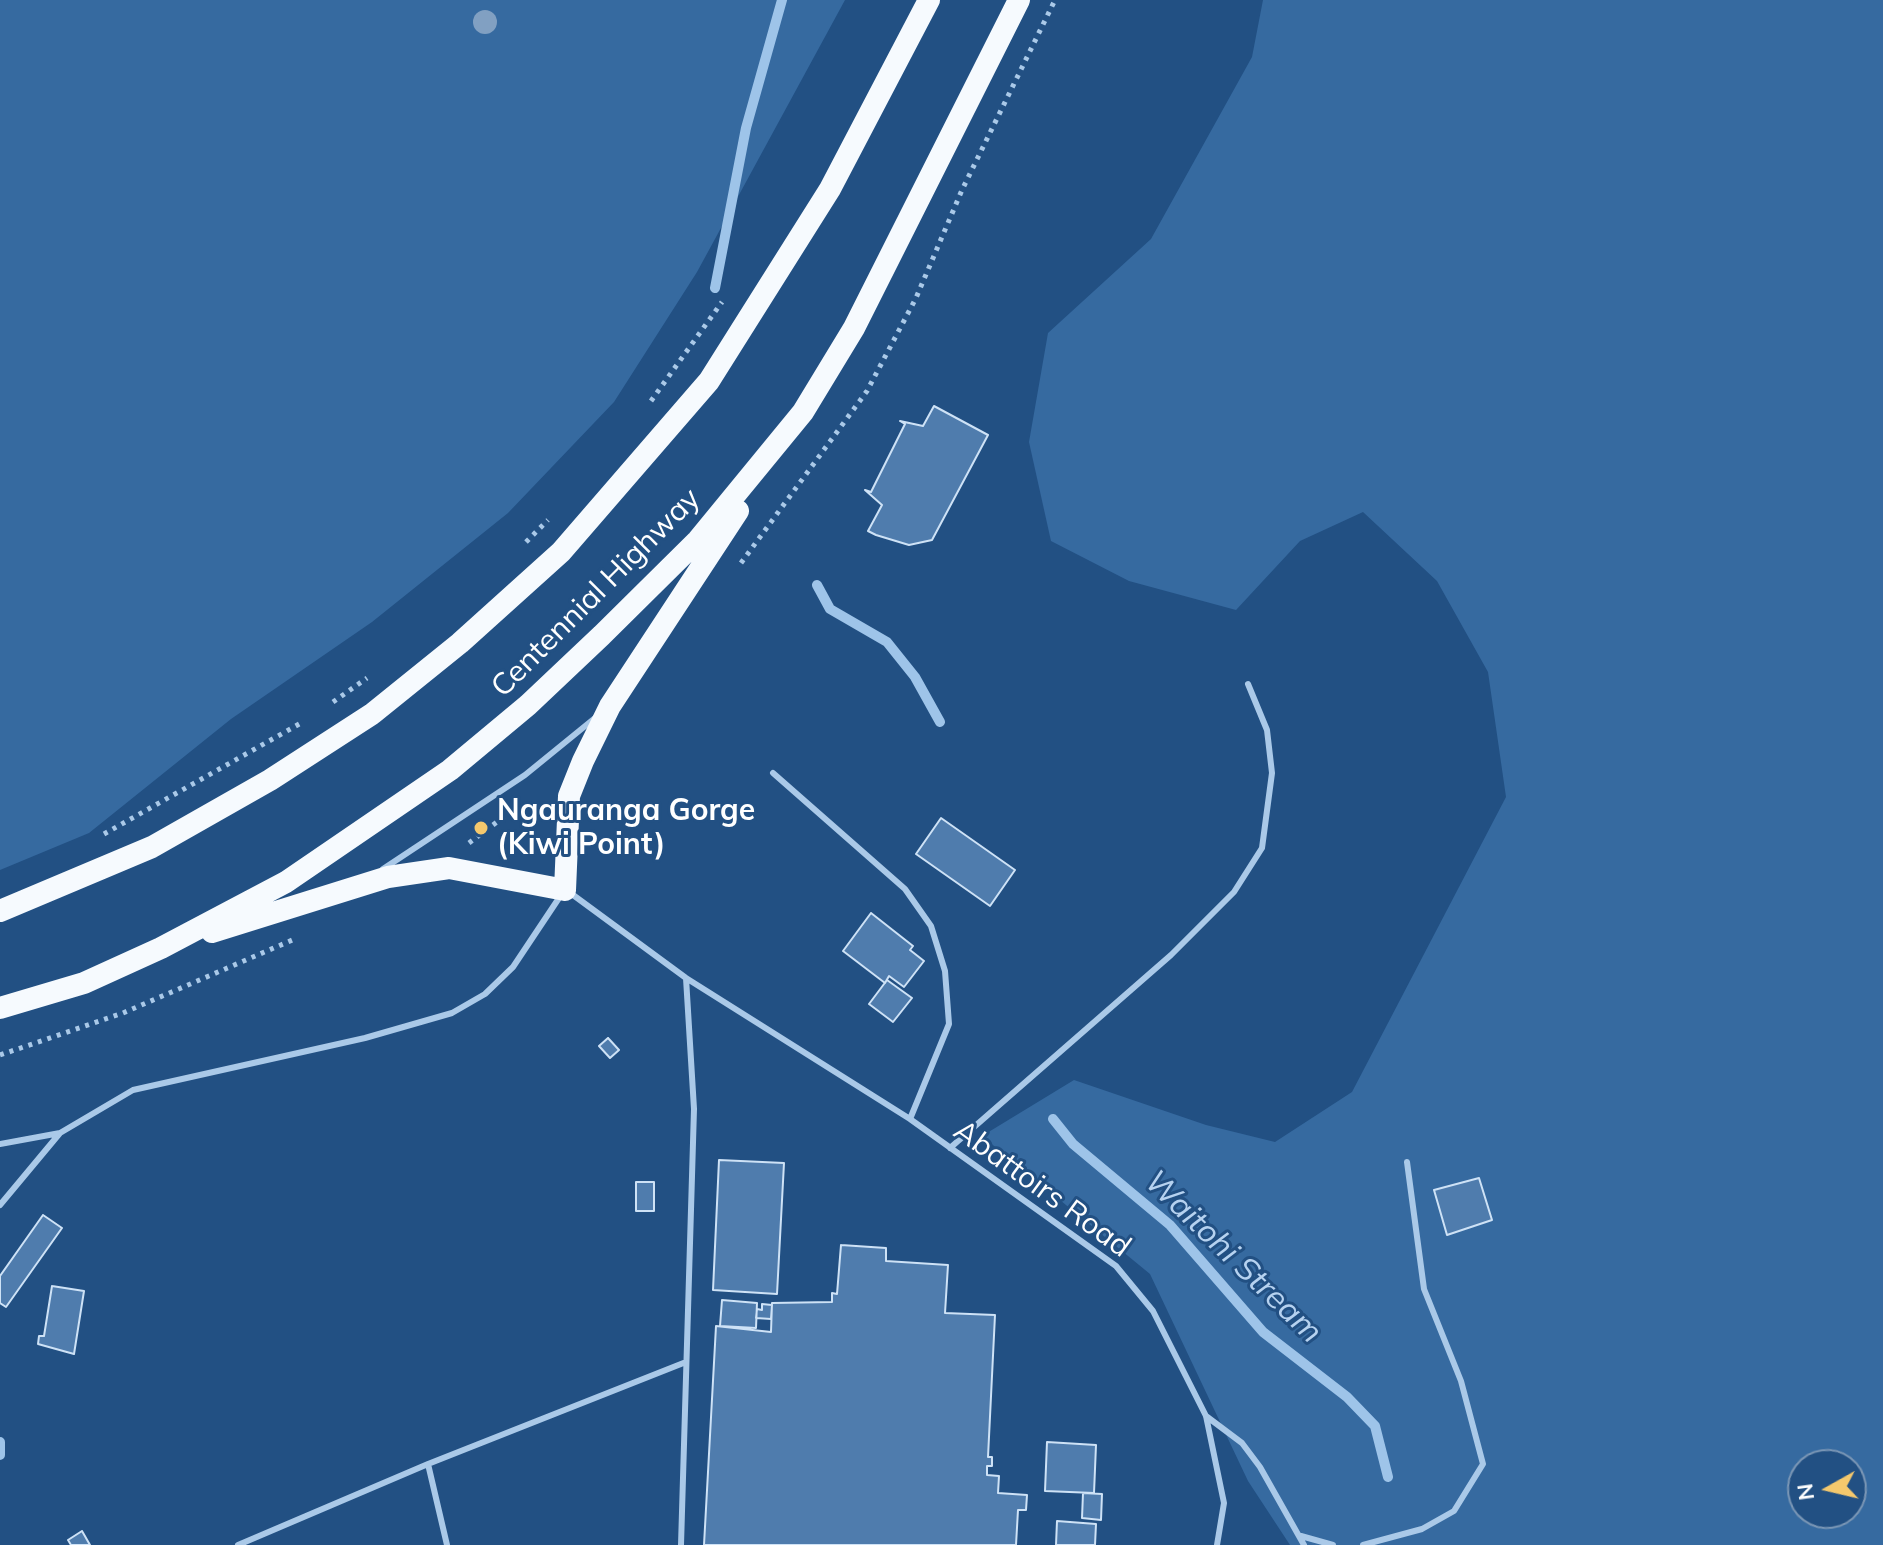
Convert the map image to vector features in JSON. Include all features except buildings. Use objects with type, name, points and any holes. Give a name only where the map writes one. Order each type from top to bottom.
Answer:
[{"type":"highway","name":"Centennial Highway","points":[[0,911],[152,847],[270,780],[372,714],[460,643],[561,552],[644,461],[717,369],[830,189],[929,0]]},
{"type":"highway","name":"Centennial Highway","points":[[0,1008],[84,983],[161,948],[286,882],[371,827],[450,770],[528,705],[698,540],[803,412],[854,328],[1019,0]]},
{"type":"highway","points":[[161,948],[388,877],[449,868],[565,890],[569,796],[610,706],[803,412]]},
{"type":"lane","points":[[950,1148],[1171,955],[1234,892],[1262,848],[1272,773],[1267,730],[1248,684]]},
{"type":"lane","points":[[352,889],[441,834],[525,775],[610,706]]},
{"type":"lane","points":[[773,773],[905,889],[931,926],[945,971],[949,1024],[910,1119]]},
{"type":"lane","points":[[0,1205],[60,1133],[133,1090],[365,1038],[452,1013],[485,994],[513,967],[565,890]]},
{"type":"lane","name":"Abattoirs Road","points":[[565,890],[686,978],[910,1119],[1116,1266],[1153,1311],[1206,1416],[1224,1503],[1217,1545]]},
{"type":"lane","points":[[681,1545],[694,1109],[686,978]]},
{"type":"lane","points":[[0,1144],[60,1133]]},
{"type":"lane","points":[[1363,1545],[1422,1529],[1454,1511],[1483,1464],[1461,1381],[1424,1289],[1407,1162]]},
{"type":"lane","points":[[238,1545],[428,1464],[686,1362]]},
{"type":"lane","points":[[1206,1416],[1242,1443],[1260,1467],[1304,1545]]},
{"type":"lane","points":[[428,1464],[447,1545]]},
{"type":"lane","points":[[1301,1536],[1333,1545]]},
{"type":"path","points":[[641,413],[726,296]]},
{"type":"path","points":[[520,547],[554,514]]},
{"type":"path","points":[[329,705],[377,672]]},
{"type":"path","points":[[102,835],[304,721]]},
{"type":"shaded area","points":[[0,0],[845,0],[697,272],[614,402],[508,513],[372,622],[231,719],[89,833],[0,870]]},
{"type":"shaded area","points":[[1263,0],[1883,0],[1883,1545],[1290,1545],[1248,1481],[1150,1274],[982,1136],[1074,1080],[1206,1125],[1275,1142],[1352,1092],[1506,797],[1488,672],[1437,581],[1363,512],[1300,541],[1236,610],[1129,581],[1051,541],[1029,442],[1048,333],[1151,239],[1252,57]]},
{"type":"waterway","name":"Waitohi Stream","points":[[715,288],[746,128],[782,0]]},
{"type":"waterway","name":"Waitohi Stream","points":[[817,585],[830,609],[887,642],[915,677],[940,722]]},
{"type":"waterway","name":"Waitohi Stream","points":[[1053,1119],[1073,1144],[1170,1225],[1263,1332],[1347,1397],[1375,1426],[1388,1477]]},
{"type":"waterway","name":"Waitohi Stream","points":[[0,1442],[0,1455]]},
{"type":"place","name":"Ngauranga Gorge (Kiwi Point)","points":[[481,828]]}]
